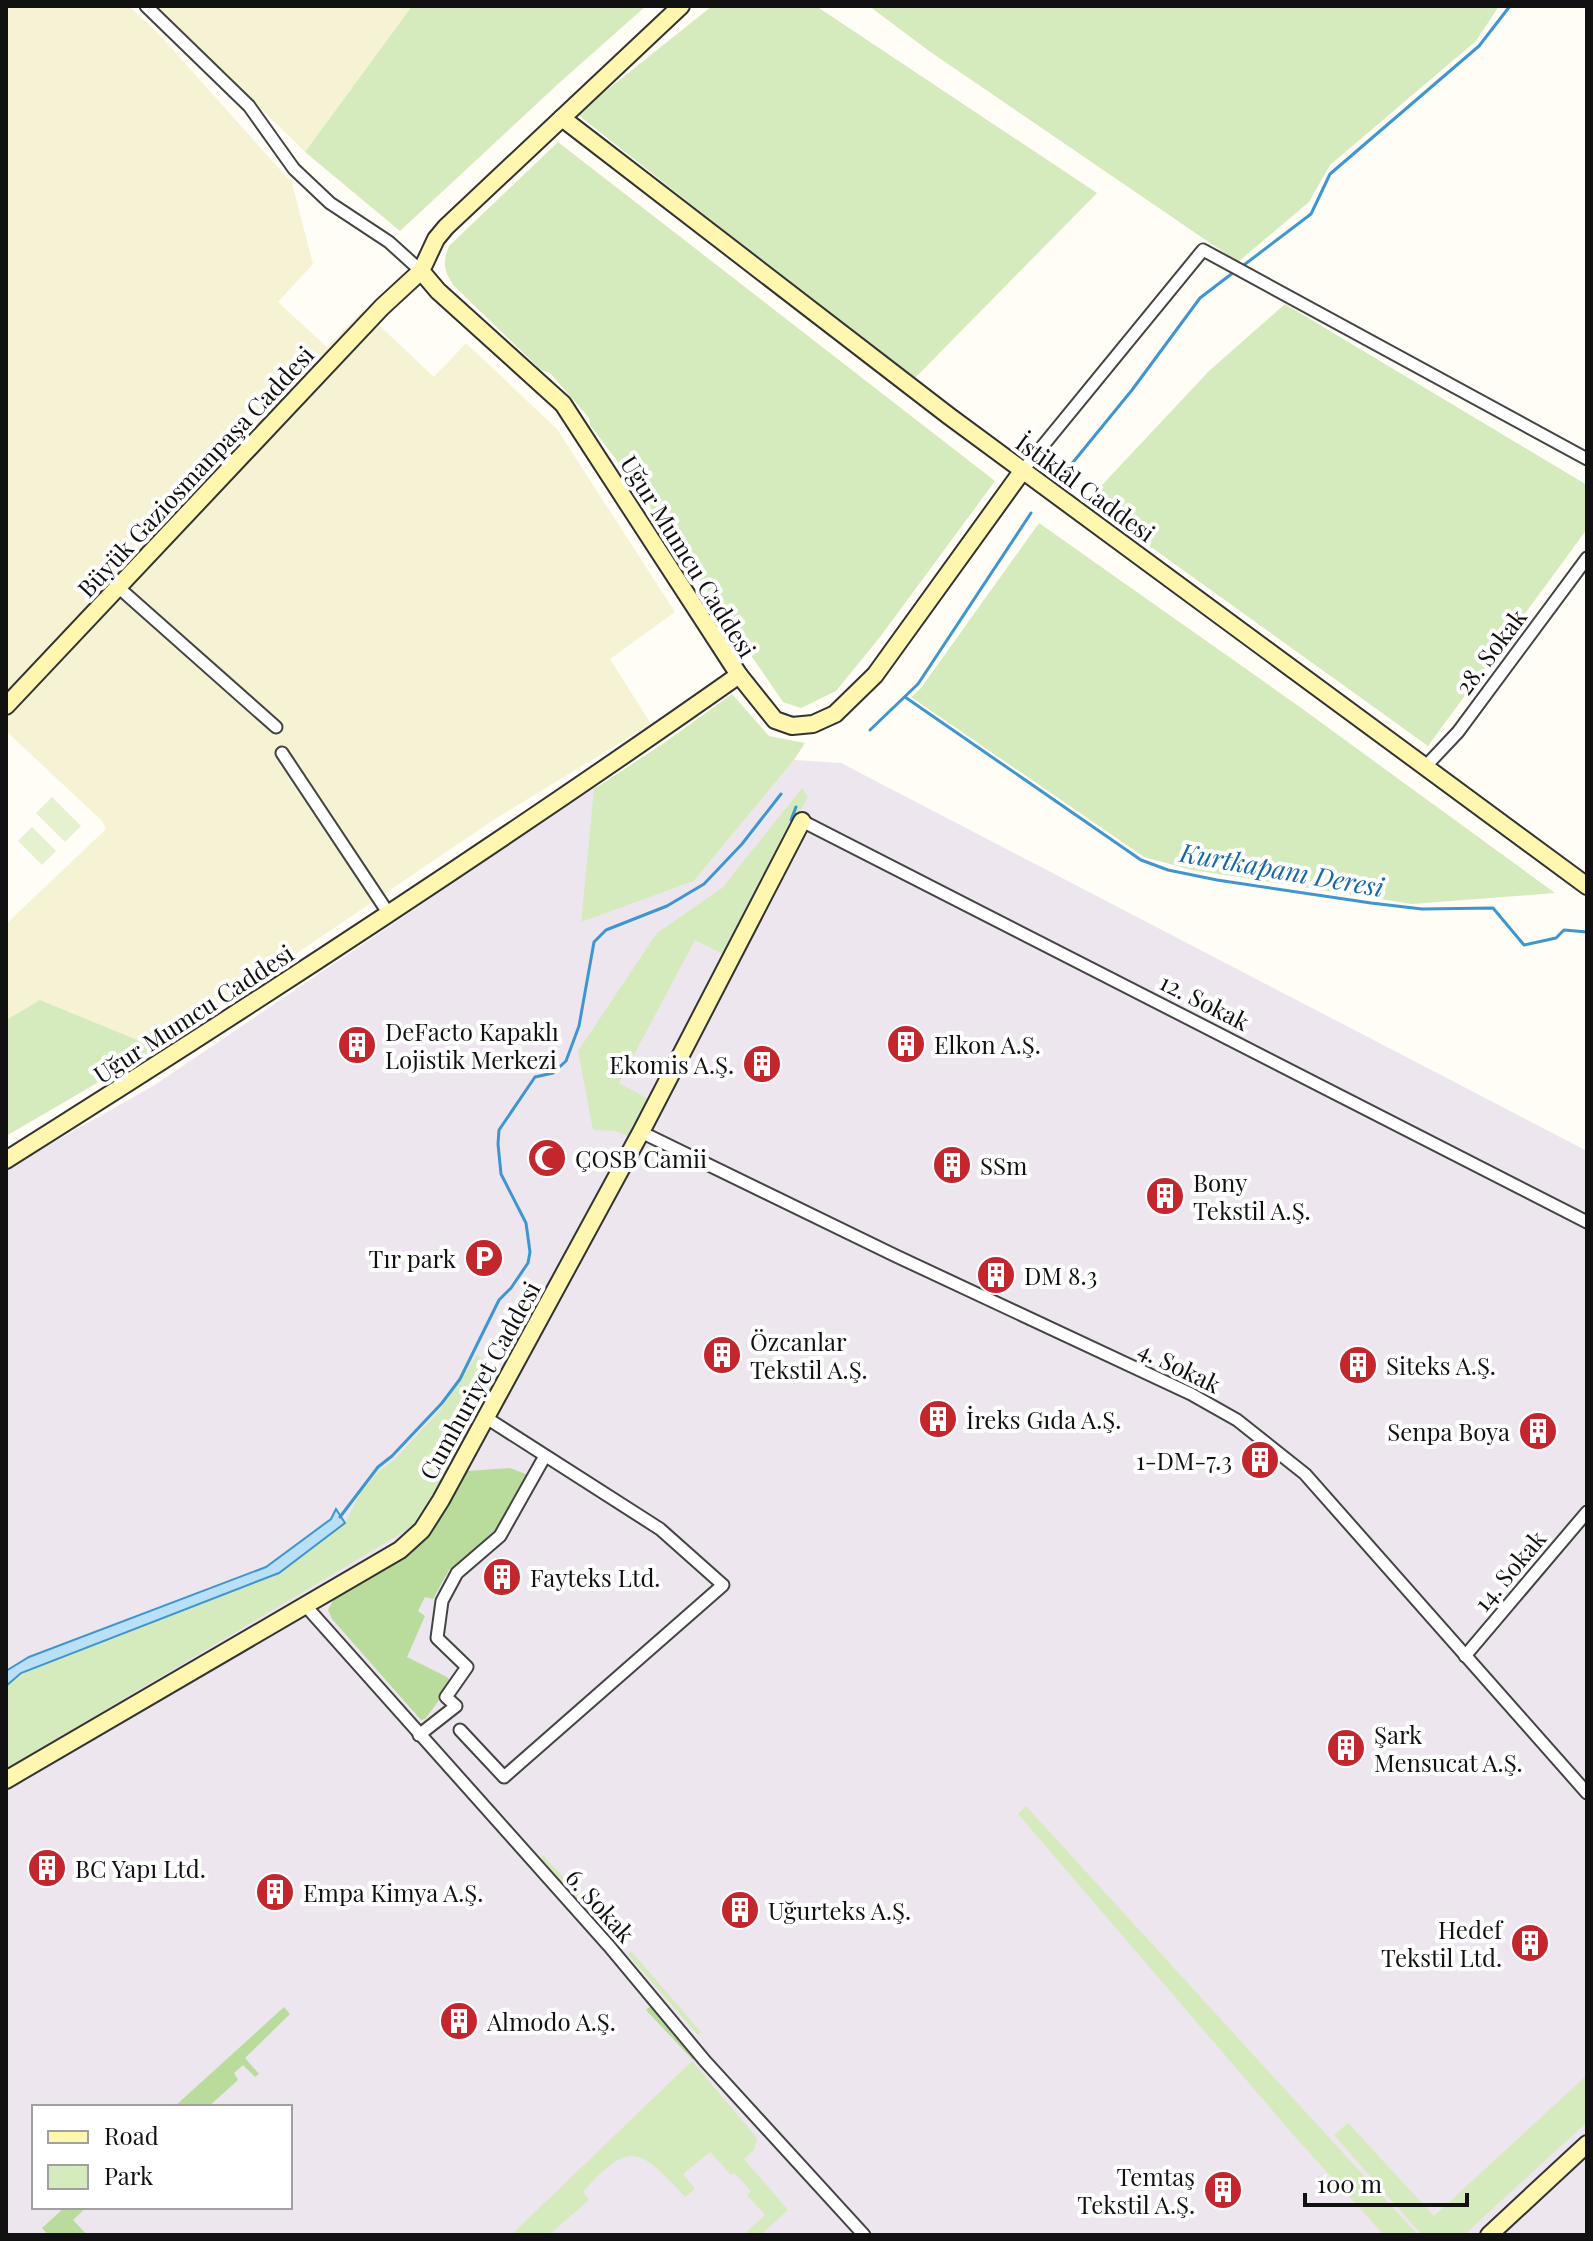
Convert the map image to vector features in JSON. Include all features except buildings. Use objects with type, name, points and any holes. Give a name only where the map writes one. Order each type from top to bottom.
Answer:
[{"type":"street","points":[[146,6],[249,106],[294,169],[330,203],[389,242],[421,271],[436,239],[446,227],[681,6]]},
{"type":"street","name":"İstiklâl Caddesi","points":[[562,118],[912,387],[1587,886]]},
{"type":"street","points":[[739,675],[775,720],[792,726],[813,724],[835,714],[875,675],[1023,470],[1203,250],[1587,459]]},
{"type":"street","name":"Büyük Gaziosmanpaşa Caddesi","points":[[6,706],[382,307],[421,271]]},
{"type":"street","name":"Uğur Mumcu Caddesi","points":[[6,1160],[389,914],[573,792],[739,675],[563,404],[438,291],[421,271]]},
{"type":"street","name":"28. Sokak","points":[[1425,767],[1458,732],[1587,558]]},
{"type":"street","points":[[118,587],[276,727]]},
{"type":"street","points":[[282,753],[389,914]]},
{"type":"street","name":"Cumhuriyet Caddesi","points":[[6,1780],[414,1539],[436,1509],[641,1132],[802,821]]},
{"type":"street","name":"12. Sokak","points":[[802,821],[1587,1222]]},
{"type":"street","name":"4. Sokak","points":[[641,1132],[910,1263],[1191,1394],[1237,1420],[1305,1474],[1587,1793]]},
{"type":"street","points":[[460,1730],[504,1777],[723,1585],[660,1529],[485,1417]]},
{"type":"street","points":[[419,1735],[456,1706],[446,1697],[467,1667],[437,1638],[442,1601],[457,1573],[500,1536],[545,1456]]},
{"type":"street","name":"14. Sokak","points":[[1465,1656],[1587,1512]]},
{"type":"street","name":"6. Sokak","points":[[304,1604],[609,1946],[705,2061],[864,2235]]},
{"type":"street","points":[[1489,2235],[1587,2144]]},
{"type":"shaded area","points":[[6,6],[129,6],[158,33],[292,183],[313,264],[278,302],[327,347],[363,310],[434,377],[466,343],[557,429],[675,612],[610,659],[651,724],[495,819],[157,1048],[40,1000],[6,1020],[6,924],[106,829],[102,821],[6,731]]},
{"type":"shaded area","points":[[157,6],[412,6],[305,152]]},
{"type":"shaded area","points":[[794,760],[841,763],[1587,1151],[1587,2235],[6,2235],[6,1169],[153,1086],[597,786],[581,921],[694,881]]},
{"type":"green space","points":[[412,6],[646,6],[400,231],[305,152]]},
{"type":"green space","points":[[712,6],[816,6],[1097,193],[913,380],[577,114]]},
{"type":"green space","points":[[869,6],[1499,6],[1476,41],[1330,165],[1309,202],[1238,262],[929,51]]},
{"type":"green space","points":[[558,142],[995,481],[880,637],[836,691],[801,708],[783,702],[630,478],[590,425],[589,418],[550,373],[541,370],[454,286],[448,276],[445,258],[449,246]]},
{"type":"green space","points":[[1285,304],[1587,485],[1587,529],[1428,746],[1087,501],[1209,371]]},
{"type":"green space","points":[[1039,523],[1297,705],[1555,893],[1412,904],[1192,870],[1144,857],[911,697],[921,688]]},
{"type":"green space","points":[[732,694],[769,736],[805,743],[794,760],[694,881],[581,922],[594,789]]},
{"type":"green space","points":[[802,788],[808,797],[723,954],[695,940],[619,1083],[648,1099],[628,1136],[616,1131],[593,1130],[578,1051],[657,933],[722,888]]},
{"type":"green space","points":[[52,797],[81,826],[65,842],[36,813]]},
{"type":"green space","points":[[32,827],[56,851],[42,865],[18,841]]},
{"type":"green space","points":[[40,1000],[157,1048],[6,1136],[6,1020]]},
{"type":"green space","points":[[477,1355],[501,1371],[431,1501],[412,1527],[6,1769],[6,1686],[21,1673],[279,1573],[345,1523],[360,1493],[441,1409]]},
{"type":"green space","points":[[510,1468],[529,1478],[501,1523],[463,1564],[449,1570],[433,1599],[425,1597],[418,1611],[425,1616],[407,1657],[447,1677],[452,1683],[425,1719],[421,1720],[332,1619],[328,1610],[335,1597],[397,1560],[427,1536],[467,1471]]},
{"type":"green space","points":[[1026,1806],[1418,2235],[1384,2235],[1296,2138],[1018,1814]]},
{"type":"green space","points":[[543,1855],[598,1916],[596,1920],[541,1858]]},
{"type":"green space","points":[[631,1951],[701,2032],[698,2035],[628,1955]]},
{"type":"green space","points":[[652,2005],[698,2055],[693,2060],[646,2010]]},
{"type":"green space","points":[[284,2007],[290,2014],[245,2058],[259,2074],[255,2077],[243,2065],[234,2073],[238,2080],[210,2105],[176,2105]]},
{"type":"green space","points":[[692,2061],[757,2138],[754,2150],[744,2159],[788,2210],[761,2235],[748,2235],[746,2232],[765,2215],[747,2195],[751,2191],[710,2152],[683,2174],[695,2189],[685,2197],[657,2168],[635,2156],[613,2163],[599,2175],[583,2192],[589,2200],[549,2235],[511,2235]]},
{"type":"green space","points":[[1587,2075],[1587,2122],[1464,2235],[1422,2235],[1334,2135],[1348,2123],[1434,2216]]},
{"type":"green space","points":[[63,2209],[85,2209],[73,2220],[87,2235],[48,2235],[42,2228]]},
{"type":"water","points":[[336,1509],[345,1523],[279,1573],[21,1673],[6,1686],[6,1671],[29,1657],[266,1567],[331,1519]]},
{"type":"waterway","points":[[1240,268],[1311,214],[1330,174],[1479,46],[1510,6]]},
{"type":"waterway","points":[[1061,477],[1132,390],[1200,298],[1234,272]]},
{"type":"waterway","points":[[870,730],[918,684],[1031,513]]},
{"type":"waterway","name":"Kurtkapanı Deresi","points":[[905,697],[1141,860],[1168,870],[1217,880],[1422,909],[1493,908],[1524,945],[1556,938],[1564,930],[1587,932]]},
{"type":"waterway","points":[[340,1517],[378,1467],[442,1403],[460,1379],[499,1300],[528,1263],[530,1252],[526,1223],[501,1174],[499,1130],[535,1077],[553,1073],[566,1061],[579,1026],[594,942],[606,930],[667,906],[704,884],[742,844],[781,794]]},
{"type":"waterway","points":[[791,820],[796,807]]},
{"type":"place","name":"Elkon A.Ş.","points":[[906,1044]]},
{"type":"place","name":"DeFacto Kapaklı Lojistik Merkezi","points":[[357,1045]]},
{"type":"place","name":"Ekomis A.Ş.","points":[[762,1064]]},
{"type":"place","name":"ÇOSB Camii","points":[[547,1158]]},
{"type":"place","name":"SSm","points":[[952,1165]]},
{"type":"place","name":"Bony Tekstil A.Ş.","points":[[1165,1196]]},
{"type":"place","name":"Tır park","points":[[484,1258]]},
{"type":"place","name":"DM 8.3","points":[[996,1275]]},
{"type":"place","name":"Özcanlar Tekstil A.Ş.","points":[[722,1355]]},
{"type":"place","name":"Siteks A.Ş.","points":[[1358,1365]]},
{"type":"place","name":"İreks Gıda A.Ş.","points":[[938,1419]]},
{"type":"place","name":"Senpa Boya","points":[[1538,1431]]},
{"type":"place","name":"1-DM-7.3","points":[[1260,1460]]},
{"type":"place","name":"Fayteks Ltd.","points":[[502,1577]]},
{"type":"place","name":"Şark Mensucat A.Ş.","points":[[1346,1748]]},
{"type":"place","name":"BC Yapı Ltd.","points":[[47,1868]]},
{"type":"place","name":"Empa Kimya A.Ş.","points":[[275,1892]]},
{"type":"place","name":"Uğurteks A.Ş.","points":[[740,1910]]},
{"type":"place","name":"Hedef Tekstil Ltd.","points":[[1530,1943]]},
{"type":"place","name":"Almodo A.Ş.","points":[[459,2021]]},
{"type":"place","name":"Temtaş Tekstil A.Ş.","points":[[1223,2190]]}]
